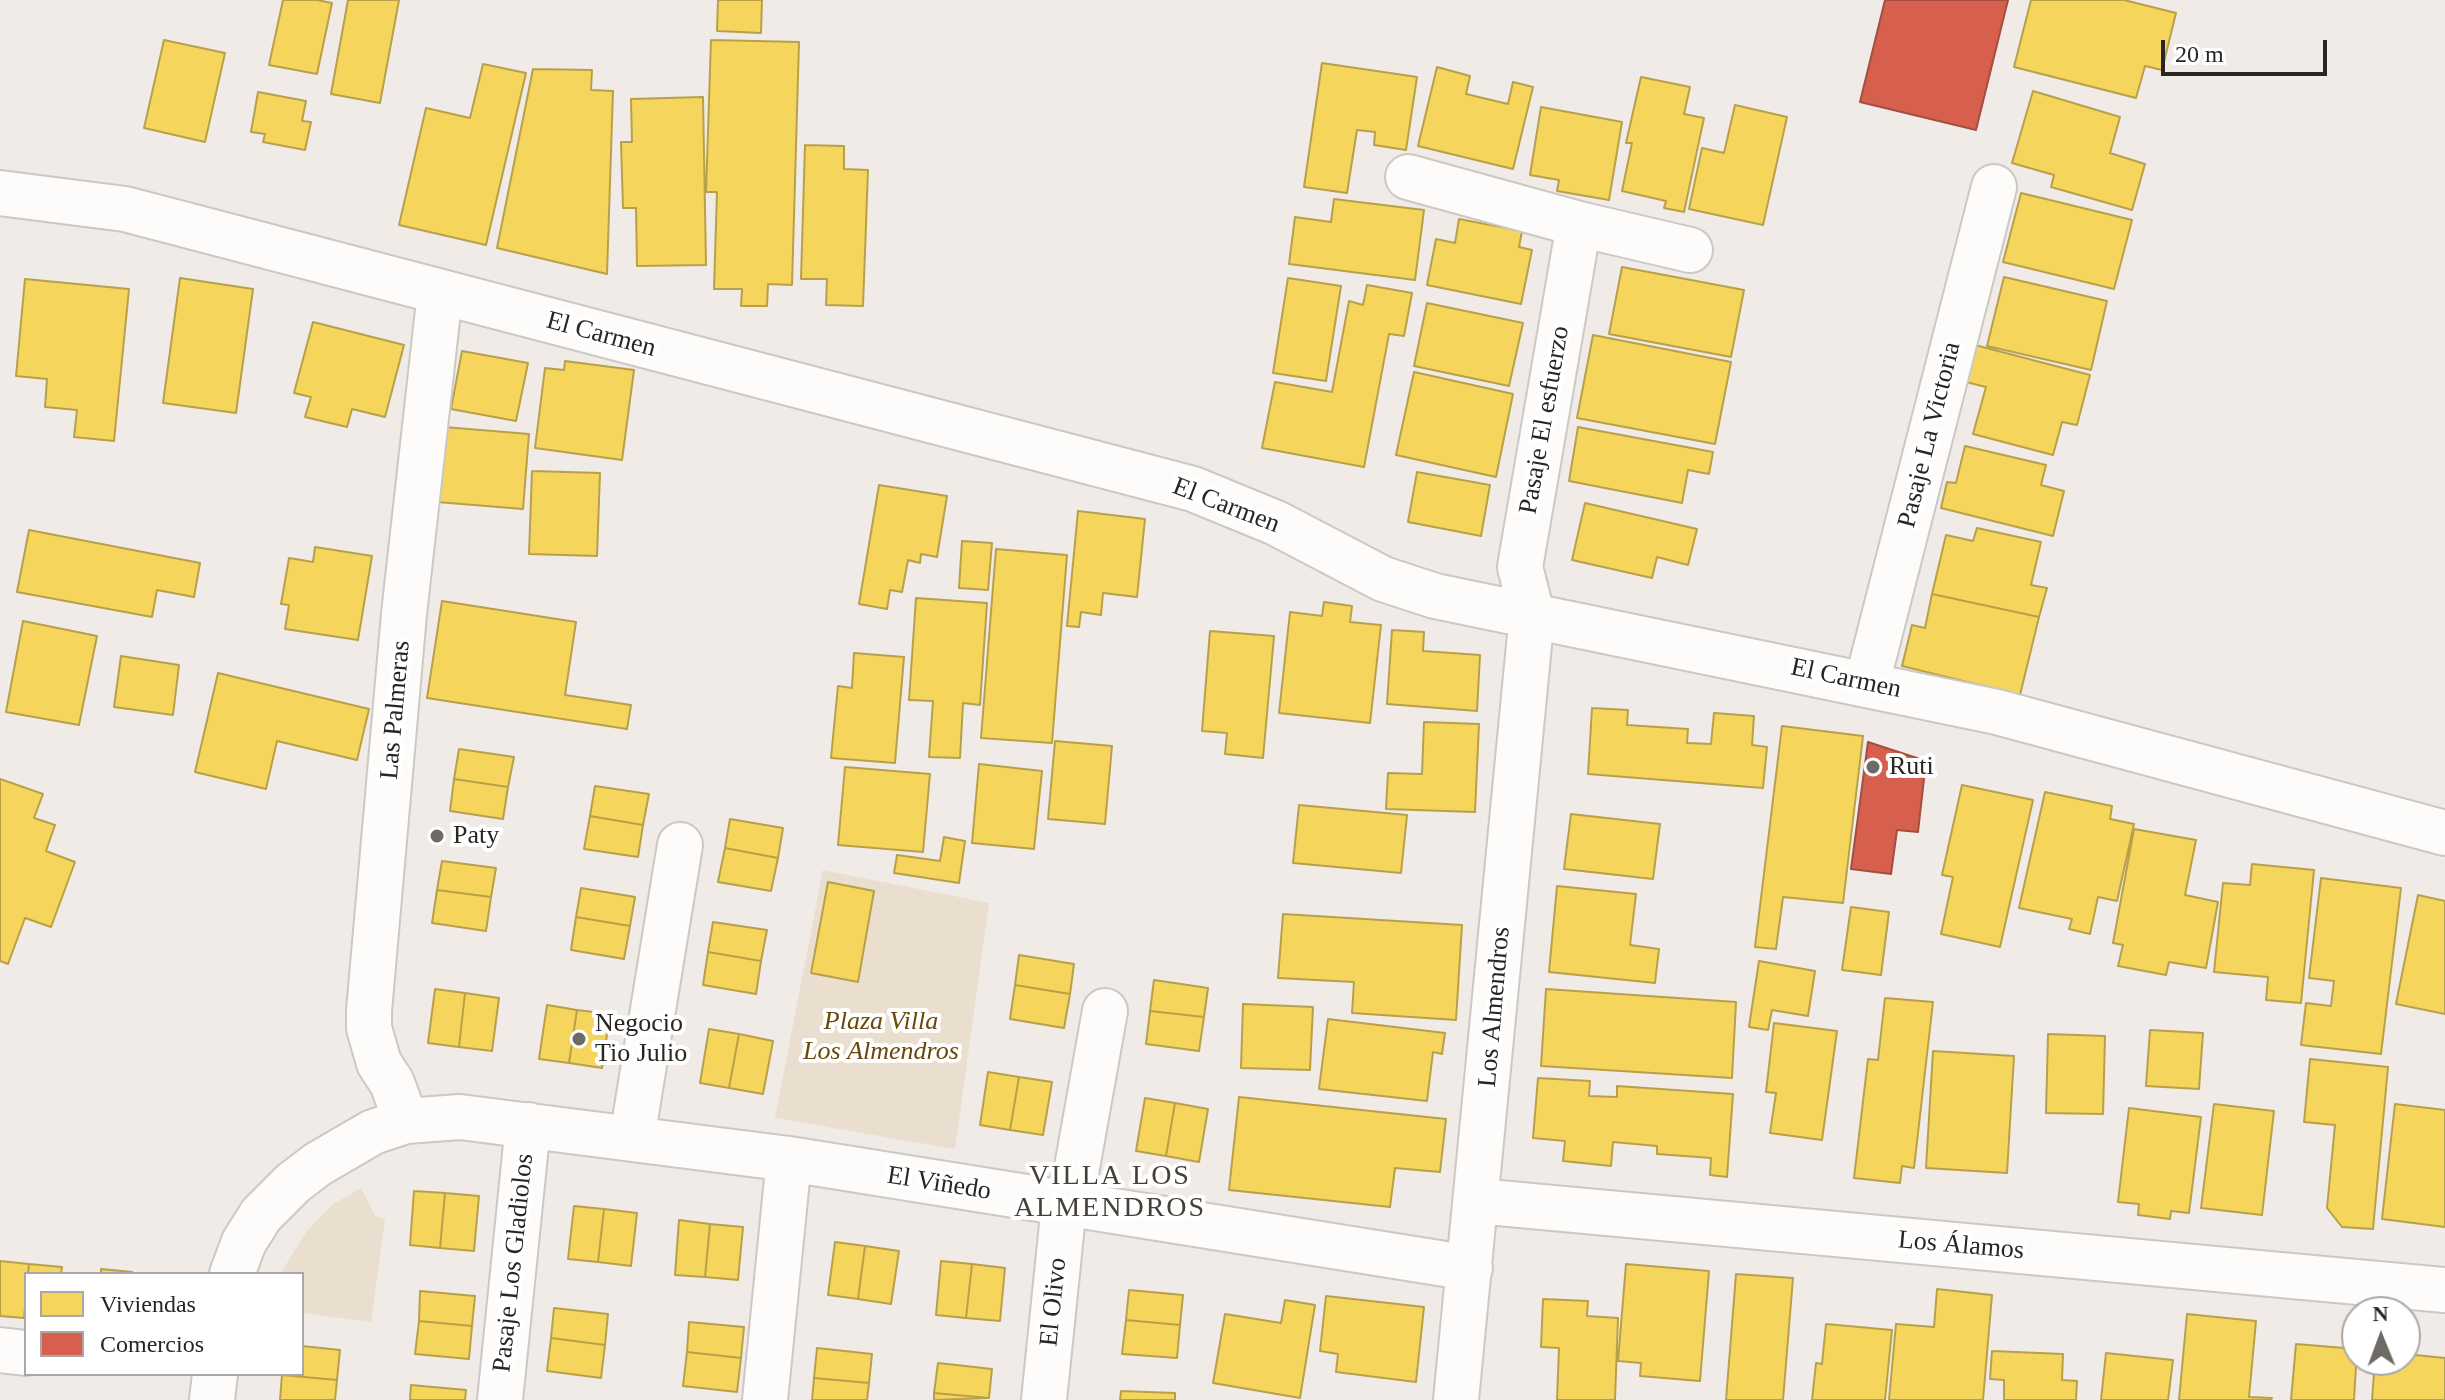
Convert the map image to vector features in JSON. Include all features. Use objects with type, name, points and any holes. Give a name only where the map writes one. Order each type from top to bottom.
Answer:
[{"type":"street","points":[[1408,177],[1579,224],[1690,250]]},
{"type":"street","name":"Pasaje La Victoria","points":[[1867,683],[1994,187]]},
{"type":"street","name":"El Carmen","points":[[0,193],[125,209],[1193,489],[1276,523],[1383,579],[1435,596],[1997,712],[2445,833]]},
{"type":"street","name":"Pasaje El esfuerzo","points":[[1532,614],[1520,567],[1579,224]]},
{"type":"street","name":"Las Palmeras","points":[[406,1121],[392,1083],[376,1054],[369,1028],[369,1011],[404,614],[440,293]]},
{"type":"street","name":"Los Almendros","points":[[1456,1400],[1532,614]]},
{"type":"street","points":[[632,1138],[680,845]]},
{"type":"street","name":"El Olivo","points":[[1044,1400],[1064,1205],[1076,1173],[1105,1011]]},
{"type":"street","name":"El Viñedo","points":[[233,1272],[261,1215],[293,1183],[343,1148],[373,1132],[406,1121],[460,1117],[789,1159],[1470,1268]]},
{"type":"street","name":"Pasaje Los Gladiolos","points":[[500,1400],[528,1125]]},
{"type":"street","points":[[765,1400],[789,1159]]},
{"type":"street","name":"Los Álamos","points":[[1477,1201],[2445,1290]]},
{"type":"street","points":[[0,1350],[24,1353]]},
{"type":"street","points":[[212,1400],[214,1376]]},
{"type":"green space","name":"Plaza Villa Los Almendros","points":[[823,870],[989,903],[955,1149],[775,1118]]},
{"type":"green space","points":[[361,1188],[375,1216],[385,1219],[371,1322],[304,1313],[304,1272],[281,1272],[307,1231],[332,1205]]},
{"type":"building: Viviendas","points":[[283,0],[332,3],[317,74],[269,65]]},
{"type":"building: Viviendas","points":[[348,0],[399,0],[380,103],[331,94]]},
{"type":"building: Viviendas","points":[[718,0],[762,0],[761,33],[717,31]]},
{"type":"building: Viviendas","points":[[2031,0],[2124,0],[2176,13],[2162,70],[2145,66],[2136,98],[2014,67]]},
{"type":"building: Viviendas","points":[[164,40],[225,53],[205,142],[144,128]]},
{"type":"building: Viviendas","points":[[711,40],[799,42],[792,285],[768,284],[767,306],[741,306],[742,289],[714,289],[717,192],[706,192]]},
{"type":"building: Viviendas","points":[[1322,63],[1417,77],[1406,150],[1374,145],[1375,132],[1357,130],[1347,193],[1304,187]]},
{"type":"building: Viviendas","points":[[483,64],[526,73],[486,245],[399,225],[426,108],[470,118]]},
{"type":"building: Viviendas","points":[[1437,67],[1470,76],[1466,94],[1508,104],[1513,82],[1533,87],[1513,169],[1418,146]]},
{"type":"building: Viviendas","points":[[533,69],[592,70],[591,90],[613,91],[607,274],[497,248]]},
{"type":"building: Viviendas","points":[[1641,77],[1690,87],[1684,114],[1704,118],[1684,212],[1664,208],[1666,201],[1622,191],[1632,143],[1626,143]]},
{"type":"building: Viviendas","points":[[2033,91],[2120,117],[2110,153],[2145,164],[2132,210],[2051,187],[2054,175],[2012,163]]},
{"type":"building: Viviendas","points":[[258,92],[306,101],[302,121],[311,122],[305,150],[263,142],[265,134],[251,132]]},
{"type":"building: Viviendas","points":[[703,97],[706,265],[637,266],[636,208],[623,208],[621,142],[632,142],[631,99]]},
{"type":"building: Viviendas","points":[[1735,105],[1787,117],[1763,225],[1689,209],[1702,148],[1724,153]]},
{"type":"building: Viviendas","points":[[1541,107],[1622,122],[1609,200],[1557,191],[1559,180],[1530,175]]},
{"type":"building: Viviendas","points":[[805,145],[844,146],[844,169],[868,170],[863,306],[826,305],[827,279],[801,279]]},
{"type":"building: Viviendas","points":[[2021,193],[2132,220],[2114,289],[2003,262]]},
{"type":"building: Viviendas","points":[[1334,199],[1424,210],[1415,280],[1289,264],[1295,217],[1331,222]]},
{"type":"building: Viviendas","points":[[1459,219],[1522,231],[1519,247],[1532,250],[1521,304],[1427,285],[1436,239],[1455,243]]},
{"type":"building: Viviendas","points":[[1622,267],[1744,290],[1731,357],[1609,334]]},
{"type":"building: Viviendas","points":[[2004,277],[2107,301],[2091,370],[1987,346]]},
{"type":"building: Viviendas","points":[[180,278],[253,289],[236,413],[163,403]]},
{"type":"building: Viviendas","points":[[1288,278],[1341,286],[1326,381],[1273,373]]},
{"type":"building: Viviendas","points":[[25,279],[129,289],[114,441],[74,437],[77,410],[45,407],[47,379],[16,376]]},
{"type":"building: Viviendas","points":[[1367,285],[1412,293],[1404,336],[1389,334],[1364,467],[1262,448],[1275,382],[1332,392],[1349,301],[1363,305]]},
{"type":"building: Viviendas","points":[[1427,303],[1523,323],[1509,386],[1414,366]]},
{"type":"building: Viviendas","points":[[313,322],[404,345],[385,417],[352,409],[347,427],[305,417],[311,397],[294,393]]},
{"type":"building: Viviendas","points":[[1593,335],[1731,362],[1715,444],[1577,418]]},
{"type":"building: Viviendas","points":[[1975,345],[2090,375],[2077,425],[2062,422],[2053,455],[1973,434],[1986,387],[1966,382]]},
{"type":"building: Viviendas","points":[[462,351],[528,363],[516,421],[451,409]]},
{"type":"building: Viviendas","points":[[565,361],[634,370],[622,460],[535,448],[545,368],[564,370]]},
{"type":"building: Viviendas","points":[[1414,372],[1513,394],[1496,477],[1396,455]]},
{"type":"building: Viviendas","points":[[444,427],[529,434],[523,509],[437,502]]},
{"type":"building: Viviendas","points":[[1578,427],[1713,452],[1709,474],[1688,470],[1682,503],[1569,481]]},
{"type":"building: Viviendas","points":[[1965,446],[2046,465],[2041,485],[2064,491],[2053,536],[1941,508],[1947,482],[1956,483]]},
{"type":"building: Viviendas","points":[[532,471],[600,473],[597,556],[529,554]]},
{"type":"building: Viviendas","points":[[1417,472],[1490,485],[1481,536],[1408,522]]},
{"type":"building: Viviendas","points":[[879,485],[947,496],[937,557],[921,554],[920,563],[908,560],[902,592],[890,590],[887,609],[859,604]]},
{"type":"building: Viviendas","points":[[1585,503],[1697,529],[1688,565],[1657,557],[1652,578],[1572,560]]},
{"type":"building: Viviendas","points":[[1078,511],[1145,519],[1137,597],[1103,593],[1101,615],[1081,612],[1079,627],[1067,626]]},
{"type":"building: Viviendas","points":[[1977,528],[2041,542],[2031,585],[2047,588],[2039,617],[1932,594],[1946,535],[1973,541]]},
{"type":"building: Viviendas","points":[[29,530],[200,563],[194,597],[157,590],[152,617],[17,592]]},
{"type":"building: Viviendas","points":[[962,541],[992,543],[988,590],[959,588]]},
{"type":"building: Viviendas","points":[[315,547],[372,556],[358,640],[285,629],[289,605],[281,604],[289,558],[313,562]]},
{"type":"building: Viviendas","points":[[996,549],[1067,555],[1052,743],[981,738]]},
{"type":"building: Viviendas","points":[[1932,594],[2039,617],[2020,695],[1902,666],[1912,625],[1925,628]]},
{"type":"building: Viviendas","points":[[916,598],[987,603],[980,705],[963,703],[960,758],[929,757],[933,701],[909,700]]},
{"type":"building: Viviendas","points":[[442,601],[576,622],[565,695],[631,705],[627,729],[427,698]]},
{"type":"building: Viviendas","points":[[1324,602],[1352,606],[1350,622],[1381,625],[1370,723],[1279,713],[1290,612],[1322,616]]},
{"type":"building: Viviendas","points":[[23,621],[97,636],[79,725],[6,712]]},
{"type":"building: Viviendas","points":[[1392,630],[1424,632],[1423,651],[1480,655],[1477,711],[1387,704]]},
{"type":"building: Viviendas","points":[[1210,631],[1274,636],[1263,758],[1225,754],[1227,733],[1202,731]]},
{"type":"building: Viviendas","points":[[854,653],[904,657],[895,763],[831,758],[838,686],[852,688]]},
{"type":"building: Viviendas","points":[[121,656],[179,665],[173,715],[114,707]]},
{"type":"building: Viviendas","points":[[218,673],[369,709],[357,760],[277,741],[266,789],[195,772]]},
{"type":"building: Viviendas","points":[[1592,708],[1628,710],[1627,725],[1688,729],[1687,743],[1711,744],[1714,713],[1754,716],[1752,745],[1767,747],[1763,788],[1588,774]]},
{"type":"building: Viviendas","points":[[1424,722],[1479,724],[1475,812],[1386,809],[1388,773],[1422,774]]},
{"type":"building: Viviendas","points":[[1782,726],[1863,736],[1843,903],[1783,897],[1776,949],[1755,947]]},
{"type":"building: Viviendas","points":[[1055,741],[1112,746],[1105,824],[1048,819]]},
{"type":"building: Viviendas","points":[[459,749],[514,757],[508,787],[454,779]]},
{"type":"building: Viviendas","points":[[979,764],[1042,771],[1034,849],[972,843]]},
{"type":"building: Viviendas","points":[[845,767],[930,774],[923,852],[838,845]]},
{"type":"building: Viviendas","points":[[0,779],[43,794],[34,818],[55,825],[46,851],[75,862],[51,927],[25,918],[8,964],[0,961]]},
{"type":"building: Viviendas","points":[[454,779],[508,787],[503,819],[450,811]]},
{"type":"building: Viviendas","points":[[1962,785],[2033,800],[2000,947],[1941,934],[1953,877],[1942,875]]},
{"type":"building: Viviendas","points":[[595,786],[649,794],[643,825],[590,816]]},
{"type":"building: Viviendas","points":[[2045,792],[2112,806],[2110,819],[2134,824],[2117,901],[2098,897],[2090,934],[2069,929],[2072,919],[2019,908]]},
{"type":"building: Viviendas","points":[[1299,805],[1407,815],[1401,873],[1293,863]]},
{"type":"building: Viviendas","points":[[1571,814],[1660,824],[1653,879],[1564,869]]},
{"type":"building: Viviendas","points":[[590,816],[643,825],[638,857],[584,849]]},
{"type":"building: Viviendas","points":[[730,819],[783,828],[778,858],[725,848]]},
{"type":"building: Viviendas","points":[[2134,829],[2196,840],[2185,895],[2218,902],[2206,968],[2169,962],[2166,975],[2118,966],[2123,945],[2113,943]]},
{"type":"building: Viviendas","points":[[944,837],[965,841],[959,883],[894,873],[897,855],[940,861]]},
{"type":"building: Viviendas","points":[[725,848],[778,858],[771,891],[718,882]]},
{"type":"building: Viviendas","points":[[442,861],[496,868],[491,897],[437,890]]},
{"type":"building: Viviendas","points":[[2252,864],[2314,870],[2301,1003],[2266,1000],[2268,977],[2214,972],[2223,883],[2250,885]]},
{"type":"building: Viviendas","points":[[2321,878],[2401,888],[2381,1054],[2301,1045],[2306,1003],[2331,1006],[2334,981],[2309,978]]},
{"type":"building: Viviendas","points":[[828,882],[874,891],[858,982],[811,973]]},
{"type":"building: Viviendas","points":[[1557,886],[1636,894],[1630,945],[1659,949],[1655,983],[1549,972]]},
{"type":"building: Viviendas","points":[[581,888],[635,897],[630,926],[576,917]]},
{"type":"building: Viviendas","points":[[437,890],[491,897],[486,931],[432,923]]},
{"type":"building: Viviendas","points":[[2418,895],[2445,901],[2445,1014],[2396,1004]]},
{"type":"building: Viviendas","points":[[1851,907],[1889,912],[1881,975],[1842,970]]},
{"type":"building: Viviendas","points":[[1283,914],[1462,925],[1456,1020],[1352,1013],[1354,982],[1278,978]]},
{"type":"building: Viviendas","points":[[576,917],[630,926],[624,959],[571,950]]},
{"type":"building: Viviendas","points":[[713,922],[767,930],[761,961],[708,952]]},
{"type":"building: Viviendas","points":[[708,952],[761,961],[756,994],[703,985]]},
{"type":"building: Viviendas","points":[[1019,955],[1074,964],[1070,994],[1015,985]]},
{"type":"building: Viviendas","points":[[1759,961],[1815,971],[1808,1016],[1772,1010],[1768,1030],[1749,1027]]},
{"type":"building: Viviendas","points":[[1154,980],[1208,988],[1204,1017],[1150,1011]]},
{"type":"building: Viviendas","points":[[1015,985],[1070,994],[1064,1028],[1010,1019]]},
{"type":"building: Viviendas","points":[[435,989],[465,993],[459,1047],[428,1043]]},
{"type":"building: Viviendas","points":[[1546,989],[1736,1002],[1732,1078],[1541,1066]]},
{"type":"building: Viviendas","points":[[465,993],[499,998],[492,1051],[459,1047]]},
{"type":"building: Viviendas","points":[[1885,998],[1933,1002],[1914,1168],[1902,1166],[1900,1183],[1854,1178],[1868,1059],[1878,1060]]},
{"type":"building: Viviendas","points":[[1243,1004],[1313,1007],[1310,1070],[1241,1068]]},
{"type":"building: Viviendas","points":[[547,1005],[577,1010],[569,1063],[539,1059]]},
{"type":"building: Viviendas","points":[[577,1010],[610,1014],[602,1068],[569,1063]]},
{"type":"building: Viviendas","points":[[1150,1011],[1204,1017],[1199,1051],[1146,1044]]},
{"type":"building: Viviendas","points":[[1328,1019],[1445,1033],[1442,1054],[1433,1052],[1427,1101],[1319,1089]]},
{"type":"building: Viviendas","points":[[1774,1023],[1837,1031],[1822,1140],[1770,1133],[1776,1093],[1766,1092]]},
{"type":"building: Viviendas","points":[[709,1029],[739,1034],[729,1088],[700,1083]]},
{"type":"building: Viviendas","points":[[2150,1030],[2203,1033],[2199,1089],[2146,1086]]},
{"type":"building: Viviendas","points":[[739,1034],[773,1041],[763,1094],[729,1088]]},
{"type":"building: Viviendas","points":[[2048,1034],[2105,1036],[2103,1114],[2046,1113]]},
{"type":"building: Viviendas","points":[[1933,1051],[2014,1056],[2007,1173],[1926,1168]]},
{"type":"building: Viviendas","points":[[2310,1059],[2388,1067],[2373,1229],[2342,1227],[2327,1208],[2335,1125],[2304,1122]]},
{"type":"building: Viviendas","points":[[988,1072],[1019,1077],[1010,1130],[980,1125]]},
{"type":"building: Viviendas","points":[[1019,1077],[1052,1082],[1043,1135],[1010,1130]]},
{"type":"building: Viviendas","points":[[1538,1078],[1590,1081],[1589,1096],[1617,1097],[1617,1086],[1733,1094],[1727,1177],[1710,1175],[1711,1158],[1657,1154],[1657,1146],[1613,1142],[1611,1166],[1563,1161],[1565,1141],[1533,1138]]},
{"type":"building: Viviendas","points":[[1239,1097],[1446,1119],[1440,1172],[1395,1168],[1390,1207],[1229,1190]]},
{"type":"building: Viviendas","points":[[1145,1098],[1175,1103],[1166,1156],[1136,1151]]},
{"type":"building: Viviendas","points":[[1175,1103],[1208,1109],[1199,1162],[1166,1156]]},
{"type":"building: Viviendas","points":[[2214,1104],[2274,1111],[2262,1215],[2201,1208]]},
{"type":"building: Viviendas","points":[[2395,1104],[2445,1110],[2445,1227],[2382,1219]]},
{"type":"building: Viviendas","points":[[2129,1108],[2201,1117],[2189,1213],[2171,1211],[2170,1219],[2138,1215],[2139,1204],[2118,1202]]},
{"type":"building: Viviendas","points":[[414,1191],[445,1193],[440,1248],[410,1245]]},
{"type":"building: Viviendas","points":[[445,1193],[479,1196],[474,1251],[440,1248]]},
{"type":"building: Viviendas","points":[[574,1206],[604,1209],[598,1262],[568,1259]]},
{"type":"building: Viviendas","points":[[604,1209],[637,1213],[631,1266],[598,1262]]},
{"type":"building: Viviendas","points":[[679,1220],[710,1224],[705,1277],[675,1275]]},
{"type":"building: Viviendas","points":[[710,1224],[743,1227],[738,1280],[705,1277]]},
{"type":"building: Viviendas","points":[[835,1242],[865,1246],[858,1299],[828,1295]]},
{"type":"building: Viviendas","points":[[865,1246],[899,1251],[891,1304],[858,1299]]},
{"type":"building: Viviendas","points":[[0,1261],[29,1264],[28,1272],[24,1272],[24,1318],[0,1316]]},
{"type":"building: Viviendas","points":[[941,1261],[972,1264],[966,1318],[936,1315]]},
{"type":"building: Viviendas","points":[[29,1264],[62,1267],[61,1272],[28,1272]]},
{"type":"building: Viviendas","points":[[972,1264],[1005,1268],[1000,1321],[966,1318]]},
{"type":"building: Viviendas","points":[[1626,1264],[1709,1271],[1700,1381],[1640,1376],[1641,1363],[1618,1361]]},
{"type":"building: Viviendas","points":[[101,1269],[132,1272],[101,1272]]},
{"type":"building: Viviendas","points":[[1736,1274],[1793,1278],[1783,1400],[1726,1400]]},
{"type":"building: Viviendas","points":[[1937,1289],[1992,1295],[1983,1400],[1889,1400],[1896,1324],[1934,1327]]},
{"type":"building: Viviendas","points":[[1129,1290],[1183,1295],[1180,1325],[1126,1320]]},
{"type":"building: Viviendas","points":[[420,1291],[475,1296],[472,1326],[419,1321]]},
{"type":"building: Viviendas","points":[[1326,1296],[1424,1307],[1416,1382],[1336,1372],[1338,1354],[1320,1351]]},
{"type":"building: Viviendas","points":[[1543,1299],[1588,1301],[1587,1316],[1618,1318],[1615,1400],[1557,1400],[1559,1348],[1541,1347]]},
{"type":"building: Viviendas","points":[[1285,1300],[1315,1305],[1300,1398],[1213,1383],[1225,1314],[1281,1323]]},
{"type":"building: Viviendas","points":[[554,1308],[608,1314],[605,1345],[551,1338]]},
{"type":"building: Viviendas","points":[[2187,1314],[2256,1321],[2249,1397],[2271,1400],[2179,1400]]},
{"type":"building: Viviendas","points":[[1126,1320],[1180,1325],[1177,1358],[1122,1354]]},
{"type":"building: Viviendas","points":[[419,1321],[472,1326],[469,1359],[415,1354]]},
{"type":"building: Viviendas","points":[[689,1322],[744,1327],[741,1358],[687,1352]]},
{"type":"building: Viviendas","points":[[1826,1324],[1892,1330],[1885,1400],[1812,1400],[1816,1363],[1822,1364]]},
{"type":"building: Viviendas","points":[[551,1338],[605,1345],[601,1378],[547,1371]]},
{"type":"building: Viviendas","points":[[2296,1344],[2341,1348],[2341,1376],[2355,1376],[2354,1400],[2291,1400]]},
{"type":"building: Viviendas","points":[[304,1346],[340,1350],[337,1380],[293,1376],[304,1376]]},
{"type":"building: Viviendas","points":[[817,1348],[872,1354],[869,1383],[814,1378]]},
{"type":"building: Viviendas","points":[[1992,1351],[2063,1354],[2062,1380],[2077,1381],[2076,1400],[2004,1400],[2004,1380],[1990,1379]]},
{"type":"building: Viviendas","points":[[687,1352],[741,1358],[737,1392],[683,1386]]},
{"type":"building: Viviendas","points":[[2106,1353],[2173,1360],[2168,1400],[2101,1400]]},
{"type":"building: Viviendas","points":[[2421,1356],[2445,1358],[2445,1400],[2372,1400],[2374,1376],[2421,1376]]},
{"type":"building: Viviendas","points":[[938,1363],[992,1369],[989,1398],[934,1393]]},
{"type":"building: Viviendas","points":[[282,1376],[337,1380],[335,1400],[280,1400]]},
{"type":"building: Viviendas","points":[[814,1378],[869,1383],[867,1400],[812,1400]]},
{"type":"building: Viviendas","points":[[411,1385],[466,1390],[465,1400],[410,1400]]},
{"type":"building: Viviendas","points":[[1121,1391],[1175,1393],[1175,1400],[1120,1400]]},
{"type":"building: Viviendas","points":[[934,1393],[989,1398],[934,1400]]},
{"type":"building: Comercios","points":[[1885,0],[2008,0],[1976,130],[1860,102]]},
{"type":"building: Comercios","points":[[1868,742],[1926,761],[1918,832],[1897,830],[1891,874],[1851,869]]},
{"type":"place","name":"Ruti","points":[[1873,767]]},
{"type":"place","name":"Paty","points":[[437,836]]},
{"type":"place","name":"Negocio Tio Julio","points":[[579,1039]]},
{"type":"district","name":"VILLA LOS ALMENDROS","points":[[1110,1193]]}]
